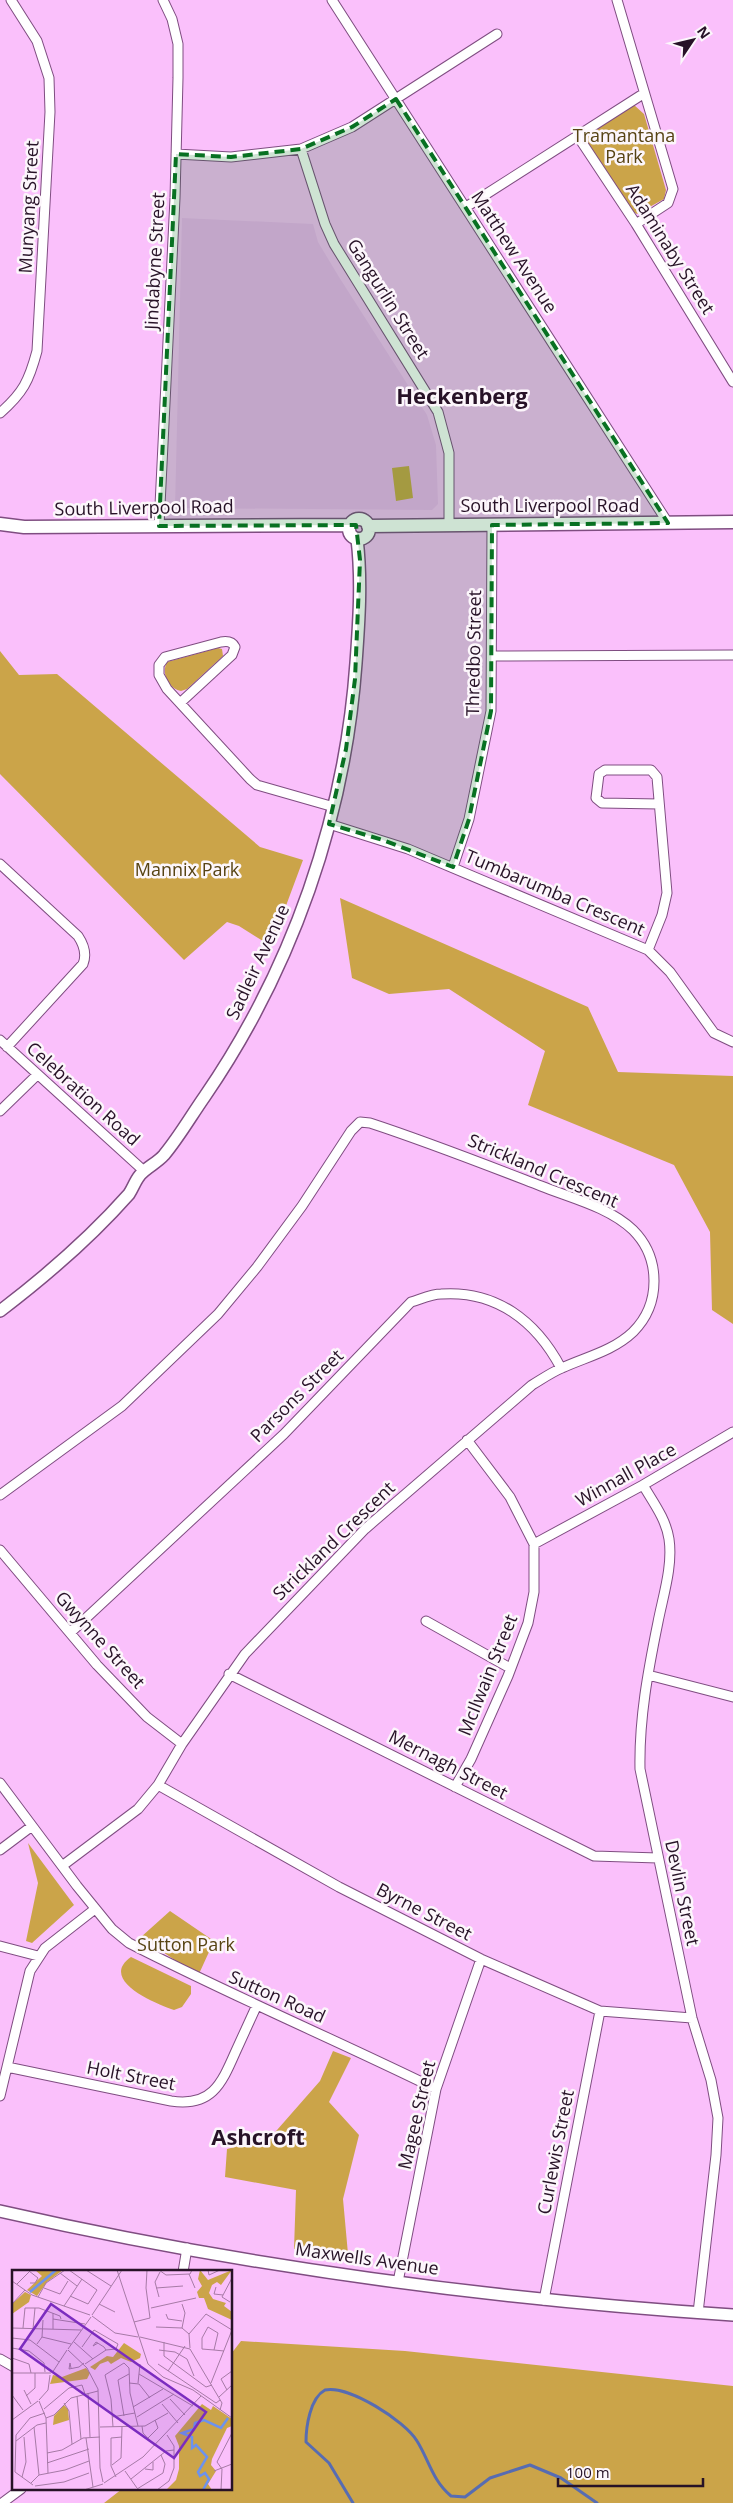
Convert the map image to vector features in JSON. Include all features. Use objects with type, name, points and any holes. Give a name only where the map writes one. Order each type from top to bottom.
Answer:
[{"type":"main road","points":[[361,519],[368,526],[366,536],[357,539],[349,533],[350,525],[354,520],[361,519]]},
{"type":"main road","name":"South Liverpool Road","points":[[368,526],[733,522]]},
{"type":"main road","name":"South Liverpool Road","points":[[0,524],[24,527],[350,525]]},
{"type":"street","name":"Munyang Street","points":[[0,413],[20,395],[31,375],[37,351],[50,112],[45,61],[37,41],[11,0]]},
{"type":"street","name":"Jindabyne Street","points":[[158,526],[176,154],[178,44],[172,19],[163,0]]},
{"type":"street","name":"Matthew Avenue","points":[[332,0],[668,523]]},
{"type":"street","points":[[617,0],[643,94],[673,189],[668,202],[636,224]]},
{"type":"street","points":[[176,154],[231,157],[302,149],[352,127],[497,34]]},
{"type":"street","points":[[466,207],[643,94]]},
{"type":"street","name":"Adaminaby Street","points":[[577,135],[636,224],[733,382]]},
{"type":"street","name":"Gangurlin Street","points":[[302,149],[331,239],[438,412],[449,453],[449,524]]},
{"type":"street","name":"Thredbo Street","points":[[454,868],[469,819],[491,711],[493,656],[492,525]]},
{"type":"street","name":"Sadleir Avenue","points":[[0,1310],[64,1259],[130,1192],[144,1171],[163,1156],[221,1072],[259,1009],[302,909],[334,807],[346,749],[355,679],[360,584],[357,539]]},
{"type":"street","points":[[180,703],[232,655],[235,648],[234,644],[221,642],[170,655],[161,661],[159,670],[162,682],[180,703],[257,785],[334,807]]},
{"type":"street","points":[[493,656],[733,655]]},
{"type":"street","points":[[648,950],[662,914],[667,893],[657,777],[651,770],[604,770],[599,774],[596,798],[602,803],[659,804]]},
{"type":"street","name":"Tumbarumba Crescent","points":[[329,824],[384,840],[648,950],[670,972],[714,1033],[733,1042]]},
{"type":"street","points":[[0,864],[78,936],[85,953],[80,968],[7,1047]]},
{"type":"street","name":"Celebration Road","points":[[0,1040],[144,1171]]},
{"type":"street","points":[[0,1111],[37,1075]]},
{"type":"street","name":"Strickland Crescent","points":[[0,1495],[122,1406],[218,1314],[257,1267],[360,1122],[370,1123],[458,1153],[607,1212],[633,1230],[646,1251],[651,1264],[654,1288],[650,1306],[633,1332],[618,1344],[561,1368],[532,1385],[365,1529],[245,1654],[229,1674],[182,1744],[158,1784],[138,1809],[62,1866]]},
{"type":"street","name":"Parsons Street","points":[[70,1633],[284,1434],[411,1302],[440,1294],[480,1296],[515,1312],[550,1348],[561,1368]]},
{"type":"street","name":"Winnall Place","points":[[534,1544],[643,1485],[733,1432]]},
{"type":"street","name":"McIlwain Street","points":[[455,1787],[472,1758],[508,1676],[528,1623],[534,1592],[534,1544],[510,1497],[467,1440]]},
{"type":"street","name":"Devlin Street","points":[[643,1485],[661,1514],[669,1540],[668,1569],[648,1675],[639,1740],[640,1769],[692,2018],[711,2080],[718,2118],[716,2155],[698,2313]]},
{"type":"street","name":"Gwynne Street","points":[[0,1550],[70,1633],[147,1716],[182,1744]]},
{"type":"street","points":[[426,1621],[510,1668]]},
{"type":"street","name":"Mernagh Street","points":[[229,1674],[594,1856],[658,1858]]},
{"type":"street","points":[[648,1675],[733,1697]]},
{"type":"street","name":"Sutton Road","points":[[0,1783],[95,1909],[116,1933],[129,1943],[256,2007],[346,2044],[436,2089]]},
{"type":"street","name":"Byrne Street","points":[[158,1784],[339,1887],[481,1959],[600,2011],[692,2018]]},
{"type":"street","points":[[0,1850],[32,1826]]},
{"type":"street","points":[[0,2096],[30,1971],[38,1956],[56,1938],[95,1909]]},
{"type":"street","points":[[0,1946],[38,1956]]},
{"type":"street","name":"Magee Street","points":[[398,2282],[436,2089],[481,1959]]},
{"type":"street","name":"Holt Street","points":[[6,2067],[170,2101],[200,2100],[210,2094],[223,2080],[256,2007]]},
{"type":"street","name":"Curlewis Street","points":[[544,2300],[600,2011]]},
{"type":"street","name":"Maxwells Avenue","points":[[0,2211],[81,2229],[187,2248],[398,2282],[544,2300],[733,2315]]},
{"type":"street","points":[[183,2270],[187,2248]]},
{"type":"street","points":[[0,2359],[12,2366]]},
{"type":"street","points":[[2,2503],[19,2490]]},
{"type":"highlighted area","points":[[396,99],[668,523],[492,525],[491,711],[469,819],[453,867],[383,840],[329,824],[346,749],[355,679],[360,560],[356,525],[159,526],[176,154],[231,157],[301,149],[352,127]]},
{"type":"shaded area","points":[[182,218],[313,224],[318,242],[427,415],[436,445],[438,504],[432,510],[175,508]]},
{"type":"green space","name":"Tramantana Park","points":[[634,105],[644,114],[666,190],[664,199],[637,214],[630,210],[588,144],[587,138],[592,131]]},
{"type":"green space","points":[[409,466],[413,498],[396,501],[392,468]]},
{"type":"green space","points":[[218,648],[222,649],[223,656],[187,689],[181,691],[172,687],[165,675],[167,662]]},
{"type":"green space","name":"Mannix Park","points":[[0,651],[19,675],[57,674],[260,847],[303,860],[271,946],[239,926],[227,922],[184,960],[0,774]]},
{"type":"green space","points":[[340,898],[588,1007],[618,1072],[733,1076],[733,1324],[712,1310],[710,1232],[674,1165],[528,1105],[545,1051],[449,989],[389,994],[352,978]]},
{"type":"green space","points":[[28,1843],[74,1905],[32,1943],[26,1941],[38,1883]]},
{"type":"green space","name":"Sutton Park","points":[[170,1911],[214,1941],[198,1976],[141,1937]]},
{"type":"green space","points":[[131,1957],[191,1986],[191,1994],[182,2007],[174,2010],[133,1990],[125,1982],[121,1974],[123,1966]]},
{"type":"green space","points":[[333,2051],[351,2058],[329,2102],[359,2135],[343,2199],[348,2254],[294,2249],[296,2190],[225,2177],[227,2149],[270,2138],[320,2081]]},
{"type":"green space","points":[[241,2341],[405,2351],[733,2386],[733,2503],[104,2503],[121,2490],[232,2490],[232,2353]]},
{"type":"waterway","points":[[353,2503],[329,2463],[306,2442],[312,2406],[325,2390],[348,2393],[376,2406],[401,2424],[417,2441],[435,2477],[451,2496],[465,2497],[490,2478],[530,2465],[561,2478],[597,2503]]},
{"type":"district","name":"Heckenberg","points":[[462,396]]},
{"type":"district","name":"Ashcroft","points":[[258,2137]]}]
